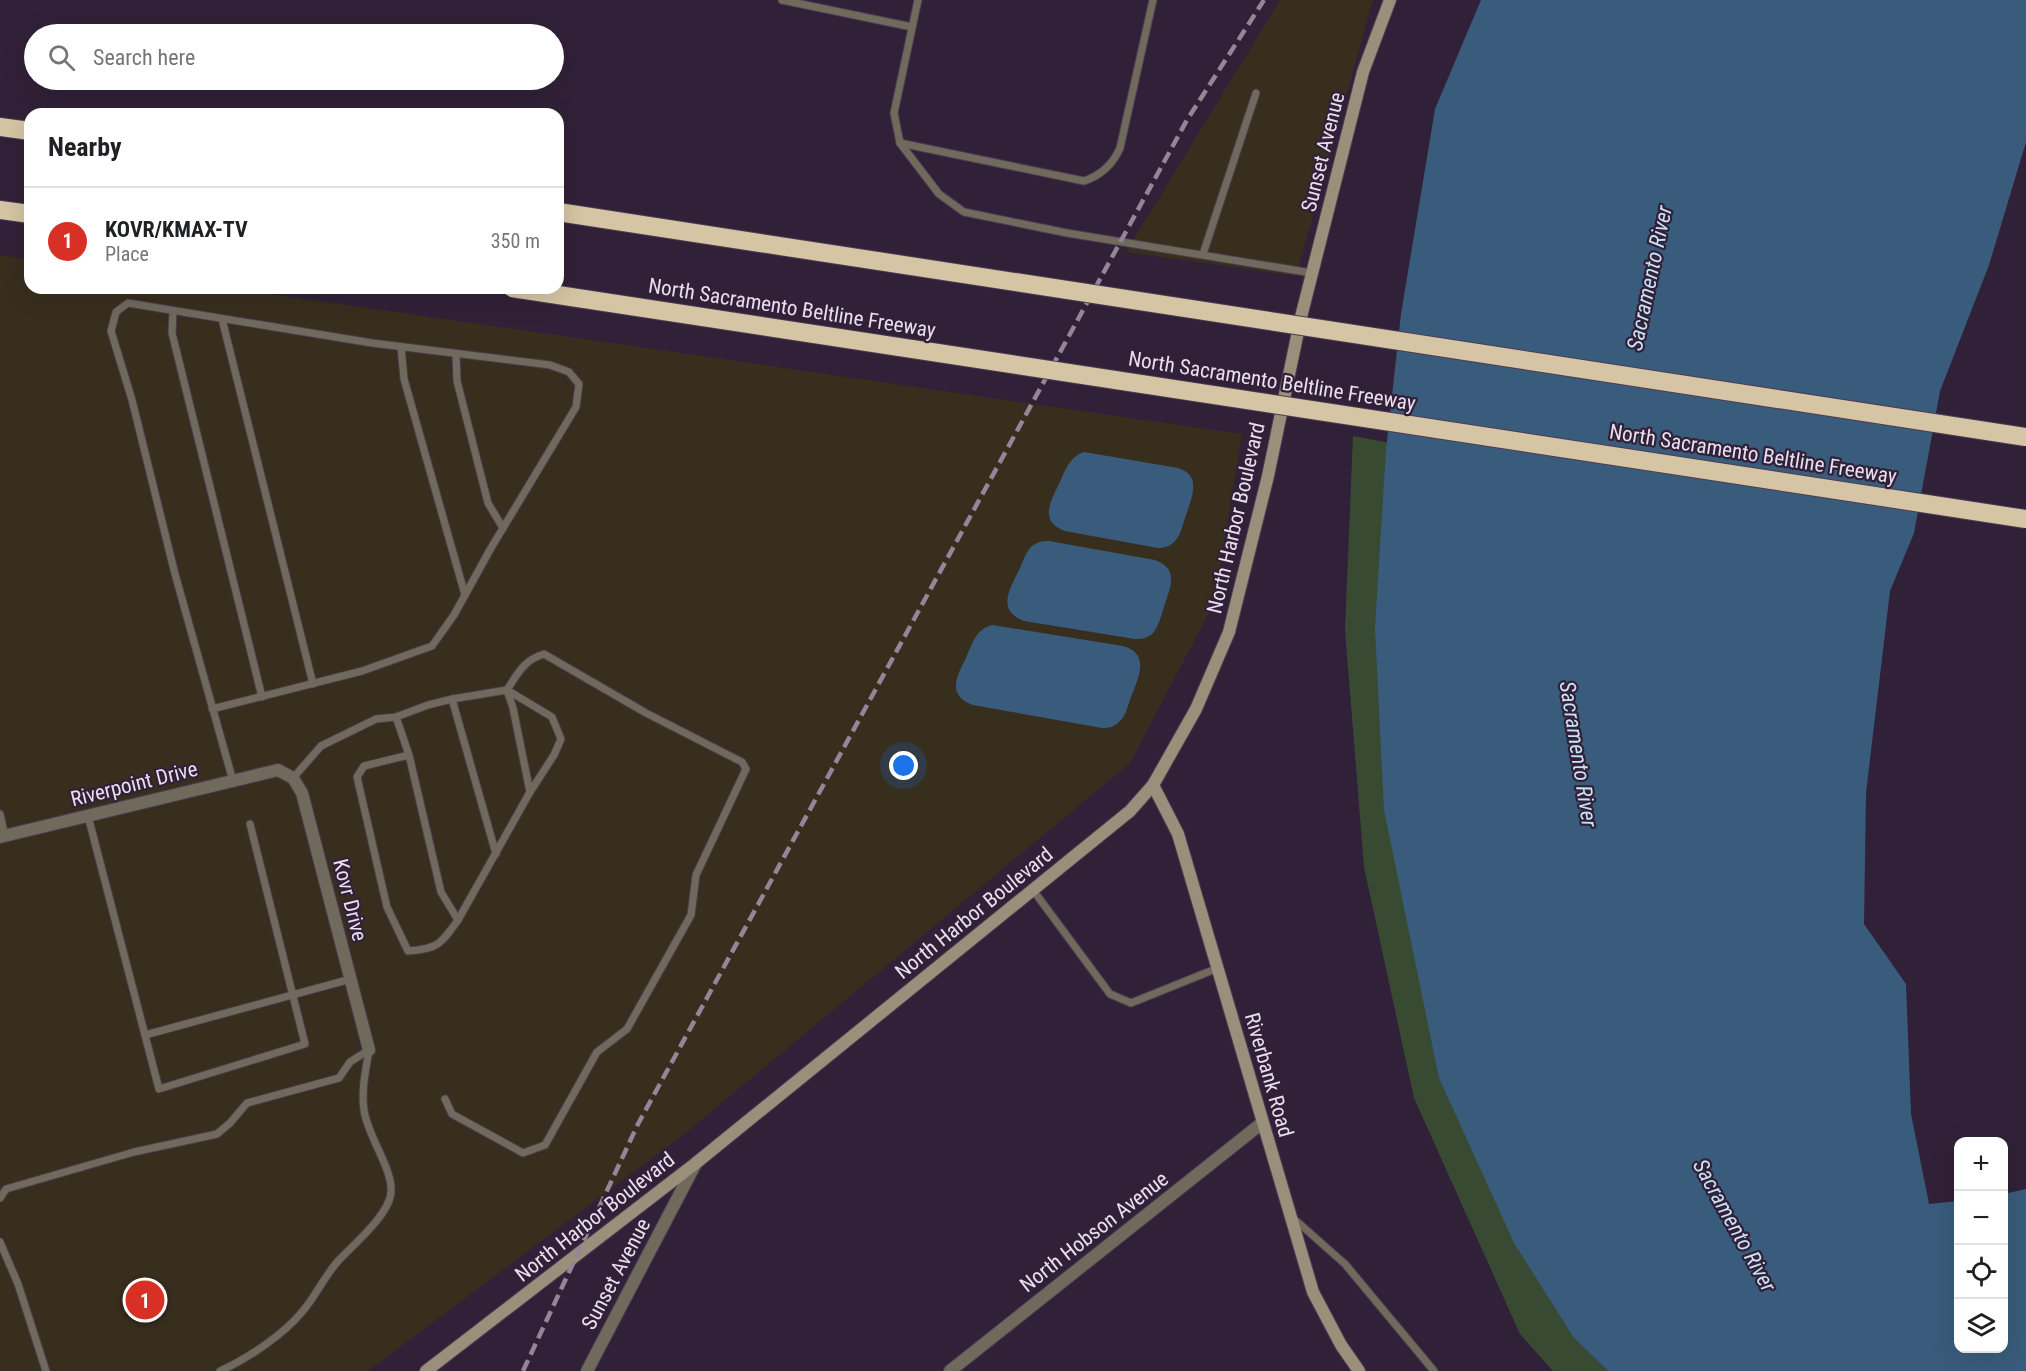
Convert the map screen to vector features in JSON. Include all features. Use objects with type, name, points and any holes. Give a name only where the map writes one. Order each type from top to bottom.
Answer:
[{"type":"highway","points":[[0,127],[24,131]]},
{"type":"highway","points":[[0,210],[24,213]]},
{"type":"highway","points":[[564,213],[2026,437]]},
{"type":"highway","name":"North Sacramento Beltline Freeway","points":[[551,294],[2026,519]]},
{"type":"main road","name":"Sunset Avenue","points":[[1301,317],[1363,72],[1390,0]]},
{"type":"main road","name":"North Harbor Boulevard","points":[[426,1371],[696,1163],[1130,811],[1153,785],[1196,709],[1229,632],[1268,476],[1301,317]]},
{"type":"main road","name":"Riverbank Road","points":[[1153,785],[1178,834],[1312,1292],[1359,1371]]},
{"type":"street","name":"Riverpoint Drive","points":[[2,836],[278,770],[293,778]]},
{"type":"street","name":"Kovr Drive","points":[[293,778],[302,792],[369,1050]]},
{"type":"street","name":"North Hobson Avenue","points":[[950,1371],[1262,1123]]},
{"type":"street","name":"Sunset Avenue","points":[[587,1371],[696,1163]]},
{"type":"lane","points":[[782,0],[912,27]]},
{"type":"lane","points":[[918,0],[894,113],[900,143],[939,194],[964,212],[1067,232],[1312,273]]},
{"type":"lane","points":[[900,143],[1084,181],[1097,177],[1114,161],[1120,148],[1153,0]]},
{"type":"lane","points":[[1203,254],[1256,93]]},
{"type":"lane","points":[[212,709],[362,671],[432,646],[576,407],[579,384],[569,372],[550,365],[401,347],[128,303],[116,312],[111,331],[132,400],[175,574],[212,709],[232,781]]},
{"type":"lane","points":[[173,311],[172,333],[262,697]]},
{"type":"lane","points":[[222,319],[313,684]]},
{"type":"lane","points":[[401,347],[404,379],[465,594]]},
{"type":"lane","points":[[456,354],[457,381],[488,503],[503,528]]},
{"type":"lane","points":[[445,1099],[452,1114],[523,1154],[545,1145],[597,1052],[627,1029],[691,915],[696,875],[746,769],[742,762],[646,713],[544,654],[531,658],[507,690]]},
{"type":"lane","points":[[507,690],[513,708],[530,792]]},
{"type":"lane","points":[[293,778],[321,746],[376,719],[396,717],[452,699],[507,690],[552,717],[561,739],[554,755],[530,792],[458,920],[443,941],[428,950],[408,951],[387,907],[357,777],[364,766],[409,755]]},
{"type":"lane","points":[[452,699],[496,854]]},
{"type":"lane","points":[[396,717],[409,755],[441,892],[458,920]]},
{"type":"lane","points":[[0,814],[2,836]]},
{"type":"lane","points":[[88,816],[159,1089],[305,1044],[250,824]]},
{"type":"lane","points":[[1032,890],[1110,994],[1125,1002],[1131,1004],[1218,968]]},
{"type":"lane","points":[[145,1035],[351,979]]},
{"type":"lane","points":[[0,1198],[6,1189],[134,1152],[217,1134],[247,1103],[339,1078],[350,1062],[369,1050]]},
{"type":"lane","points":[[220,1371],[257,1350],[302,1313],[338,1262],[367,1234],[388,1203],[392,1191],[385,1164],[371,1134],[364,1110],[363,1092],[369,1050]]},
{"type":"lane","points":[[1289,1215],[1345,1264],[1434,1371]]},
{"type":"lane","points":[[0,1242],[18,1284],[46,1371]]},
{"type":"shaded area","points":[[1280,0],[1373,0],[1296,276],[1126,252]]},
{"type":"shaded area","points":[[0,255],[24,258],[24,294],[272,294],[1242,434],[1214,603],[1130,763],[687,1132],[368,1371],[0,1371]]},
{"type":"green space","points":[[1353,436],[1406,446],[1574,1338],[1608,1371],[1553,1371],[1520,1334],[1414,1098],[1364,867],[1345,630]]},
{"type":"water","name":"Sacramento River","points":[[1481,0],[2026,0],[2026,142],[1989,265],[1940,391],[1914,533],[1890,591],[1866,793],[1864,924],[1906,984],[1911,1114],[1929,1204],[1954,1201],[1954,1353],[2008,1353],[2008,1193],[2026,1189],[2026,1371],[1608,1371],[1574,1338],[1514,1243],[1439,1078],[1384,810],[1375,628],[1386,450],[1401,314],[1435,109]]},
{"type":"water","points":[[1084,452],[1185,471],[1193,481],[1192,494],[1182,529],[1175,541],[1163,548],[1158,548],[1065,531],[1057,527],[1049,517],[1050,504],[1071,461]]},
{"type":"water","points":[[1049,541],[1155,560],[1168,568],[1170,586],[1160,621],[1153,633],[1145,638],[1135,639],[1024,621],[1015,616],[1008,604],[1013,583],[1029,549],[1037,543]]},
{"type":"water","points":[[992,625],[1123,646],[1132,650],[1140,661],[1139,675],[1121,720],[1113,726],[1102,728],[973,705],[965,701],[957,691],[957,678],[975,638],[982,630]]},
{"type":"railway","points":[[523,1371],[638,1124],[1187,120],[1264,0]]},
{"type":"place","name":"KOVR/KMAX-TV","points":[[145,1300]]}]
